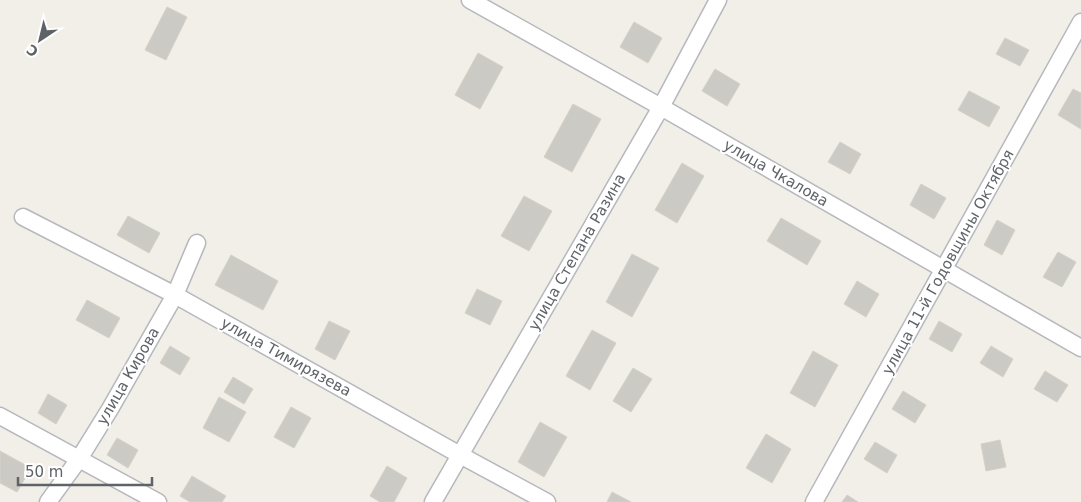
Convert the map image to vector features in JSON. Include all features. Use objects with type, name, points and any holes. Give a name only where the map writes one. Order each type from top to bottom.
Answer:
[{"type":"street","name":"улица Чкалова","points":[[470,0],[661,107],[1081,348]]},
{"type":"street","name":"улица Степана Разина","points":[[433,502],[661,107],[718,0]]},
{"type":"street","name":"улица 11-й Годовщины Октября","points":[[814,502],[1081,22]]},
{"type":"street","name":"улица Тимирязева","points":[[23,217],[175,295],[460,455],[548,502]]},
{"type":"street","name":"улица Кирова","points":[[48,502],[79,459],[110,409],[175,295],[197,243]]},
{"type":"street","points":[[0,416],[158,502]]},
{"type":"building","points":[[167,7],[187,17],[166,60],[145,50]]},
{"type":"building","points":[[634,22],[662,38],[648,63],[620,47]]},
{"type":"building","points":[[1005,38],[1029,50],[1020,66],[996,54]]},
{"type":"building","points":[[478,53],[503,67],[480,109],[455,95]]},
{"type":"building","points":[[715,69],[740,84],[727,106],[702,91]]},
{"type":"building","points":[[1073,89],[1081,93],[1081,129],[1058,115]]},
{"type":"building","points":[[969,91],[1000,107],[989,127],[958,110]]},
{"type":"building","points":[[573,104],[601,119],[572,172],[544,157]]},
{"type":"building","points":[[840,142],[861,154],[850,174],[828,162]]},
{"type":"building","points":[[682,163],[704,176],[677,223],[655,210]]},
{"type":"building","points":[[921,184],[946,198],[934,219],[910,205]]},
{"type":"building","points":[[524,196],[552,211],[529,251],[501,236]]},
{"type":"building","points":[[128,216],[160,233],[149,253],[117,235]]},
{"type":"building","points":[[781,218],[821,241],[807,265],[767,241]]},
{"type":"building","points":[[997,220],[1015,230],[1002,255],[984,245]]},
{"type":"building","points":[[1058,252],[1076,262],[1062,287],[1043,277]]},
{"type":"building","points":[[632,254],[659,268],[632,317],[606,302]]},
{"type":"building","points":[[231,255],[278,281],[263,310],[215,285]]},
{"type":"building","points":[[857,281],[879,294],[866,317],[844,304]]},
{"type":"building","points":[[477,289],[502,301],[490,325],[465,313]]},
{"type":"building","points":[[87,300],[120,318],[109,338],[76,320]]},
{"type":"building","points":[[329,321],[350,331],[335,360],[315,349]]},
{"type":"building","points":[[939,321],[962,334],[952,352],[929,339]]},
{"type":"building","points":[[592,330],[616,343],[590,390],[566,376]]},
{"type":"building","points":[[170,346],[190,358],[180,375],[160,363]]},
{"type":"building","points":[[991,346],[1013,359],[1003,377],[980,363]]},
{"type":"building","points":[[813,351],[838,365],[815,407],[790,393]]},
{"type":"building","points":[[633,368],[652,379],[631,412],[613,401]]},
{"type":"building","points":[[1045,371],[1068,385],[1057,402],[1034,389]]},
{"type":"building","points":[[233,377],[253,389],[244,404],[224,392]]},
{"type":"building","points":[[903,391],[926,405],[915,423],[892,409]]},
{"type":"building","points":[[48,394],[67,405],[56,424],[38,413]]},
{"type":"building","points":[[219,397],[246,412],[229,442],[203,428]]},
{"type":"building","points":[[291,407],[311,418],[294,448],[274,437]]},
{"type":"building","points":[[540,422],[567,437],[544,477],[518,462]]},
{"type":"building","points":[[766,434],[791,449],[772,483],[746,468]]},
{"type":"building","points":[[117,438],[138,450],[128,468],[107,455]]},
{"type":"building","points":[[1000,440],[1006,467],[986,471],[981,444]]},
{"type":"building","points":[[875,442],[897,455],[887,473],[864,459]]},
{"type":"building","points":[[0,451],[31,468],[17,492],[0,483]]},
{"type":"building","points":[[387,466],[407,478],[394,502],[380,502],[370,496]]},
{"type":"building","points":[[192,476],[226,496],[222,502],[190,502],[180,496]]},
{"type":"building","points":[[612,492],[631,502],[607,502]]},
{"type":"building","points":[[847,495],[858,502],[842,502]]}]
